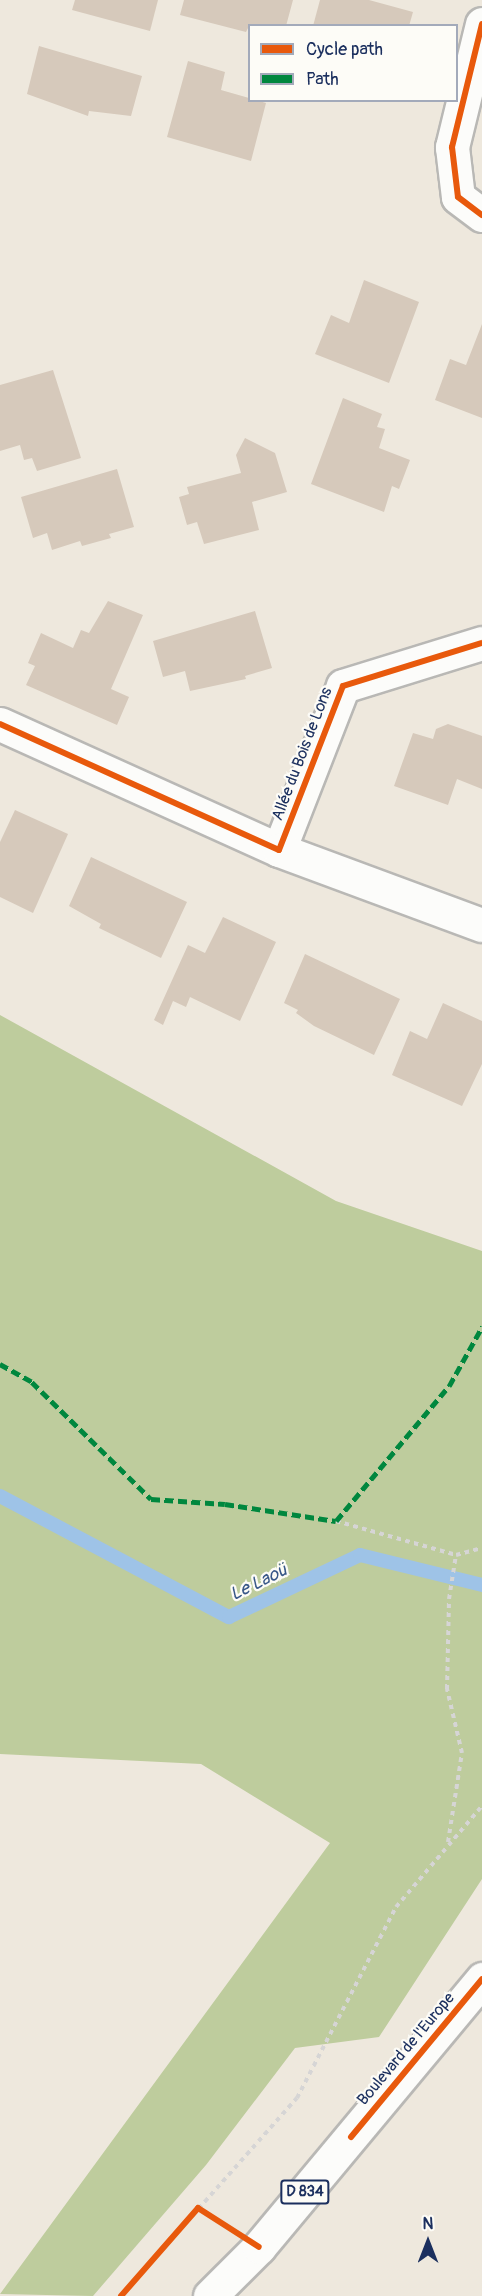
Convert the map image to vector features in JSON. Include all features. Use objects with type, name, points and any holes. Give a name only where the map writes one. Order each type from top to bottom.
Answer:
[{"type":"street","points":[[482,24],[452,147],[458,197],[482,215]]},
{"type":"street","name":"Allée du Bois de Lons","points":[[279,850],[343,686],[482,643]]},
{"type":"street","points":[[0,723],[279,850],[482,925]]},
{"type":"street","name":"Boulevard de l'Europe","points":[[210,2296],[259,2247],[482,1979]]},
{"type":"street","name":"Boulevard de l'Europe","points":[[236,2296],[259,2247]]},
{"type":"path","points":[[336,1521],[456,1554],[482,1548]]},
{"type":"path","points":[[448,1843],[462,1753],[447,1689],[449,1599],[456,1554]]},
{"type":"path","points":[[121,2296],[297,2098],[396,1907],[448,1843],[482,1806]]},
{"type":"green space","points":[[0,1015],[336,1201],[482,1251],[482,1879],[379,2037],[295,2048],[206,2165],[93,2296],[0,2294],[330,1843],[201,1764],[0,1754]]},
{"type":"building","points":[[75,0],[158,0],[150,31],[72,10]]},
{"type":"building","points":[[184,0],[293,0],[287,24],[248,24],[246,32],[180,15]]},
{"type":"building","points":[[320,0],[369,0],[413,12],[410,24],[314,24]]},
{"type":"building","points":[[39,46],[142,76],[131,116],[89,111],[88,116],[27,94]]},
{"type":"building","points":[[188,61],[225,72],[221,90],[248,98],[248,102],[266,103],[251,161],[167,137]]},
{"type":"building","points":[[364,280],[419,302],[389,383],[315,354],[331,315],[349,323]]},
{"type":"building","points":[[482,324],[482,418],[435,400],[450,359],[466,365]]},
{"type":"building","points":[[53,370],[81,458],[37,471],[32,458],[24,460],[20,445],[0,451],[0,385]]},
{"type":"building","points":[[343,398],[382,414],[377,427],[385,429],[379,448],[410,460],[399,489],[392,486],[384,512],[311,484]]},
{"type":"building","points":[[245,438],[275,453],[287,492],[252,502],[259,530],[204,544],[197,522],[187,525],[179,497],[189,494],[187,487],[241,473],[236,455]]},
{"type":"building","points":[[117,469],[134,527],[109,534],[111,538],[82,546],[80,541],[52,550],[47,533],[33,538],[21,497]]},
{"type":"building","points":[[108,601],[143,615],[111,689],[129,697],[117,725],[26,685],[35,666],[28,663],[41,633],[73,648],[81,630],[89,633]]},
{"type":"building","points":[[255,611],[272,668],[245,676],[246,679],[190,691],[185,671],[163,677],[153,641]]},
{"type":"building","points":[[448,724],[482,736],[482,789],[457,779],[448,805],[394,786],[413,733],[433,739],[436,729]]},
{"type":"building","points":[[15,810],[68,834],[33,913],[0,897],[0,842]]},
{"type":"building","points":[[91,857],[187,902],[161,958],[99,928],[101,924],[69,906]]},
{"type":"building","points":[[223,917],[276,942],[240,1021],[190,997],[186,1007],[173,1001],[163,1025],[154,1020],[188,945],[205,953]]},
{"type":"building","points":[[305,954],[400,999],[374,1055],[314,1026],[296,1013],[298,1010],[284,1003]]},
{"type":"building","points":[[443,1003],[482,1021],[482,1064],[462,1106],[392,1075],[410,1031],[427,1039]]},
{"type":"waterway","name":"Le Laoü","points":[[0,1496],[229,1617],[360,1555],[482,1585]]},
{"type":"marked path","points":[[0,1364],[32,1382],[151,1499],[225,1504],[336,1521],[449,1386],[482,1327]]},
{"type":"cycle path","points":[[482,24],[452,147],[458,197],[482,215]]},
{"type":"cycle path","points":[[0,724],[279,850],[343,686],[482,643]]},
{"type":"cycle path","points":[[351,2137],[482,1979]]},
{"type":"cycle path","points":[[121,2296],[198,2208],[259,2247]]}]
